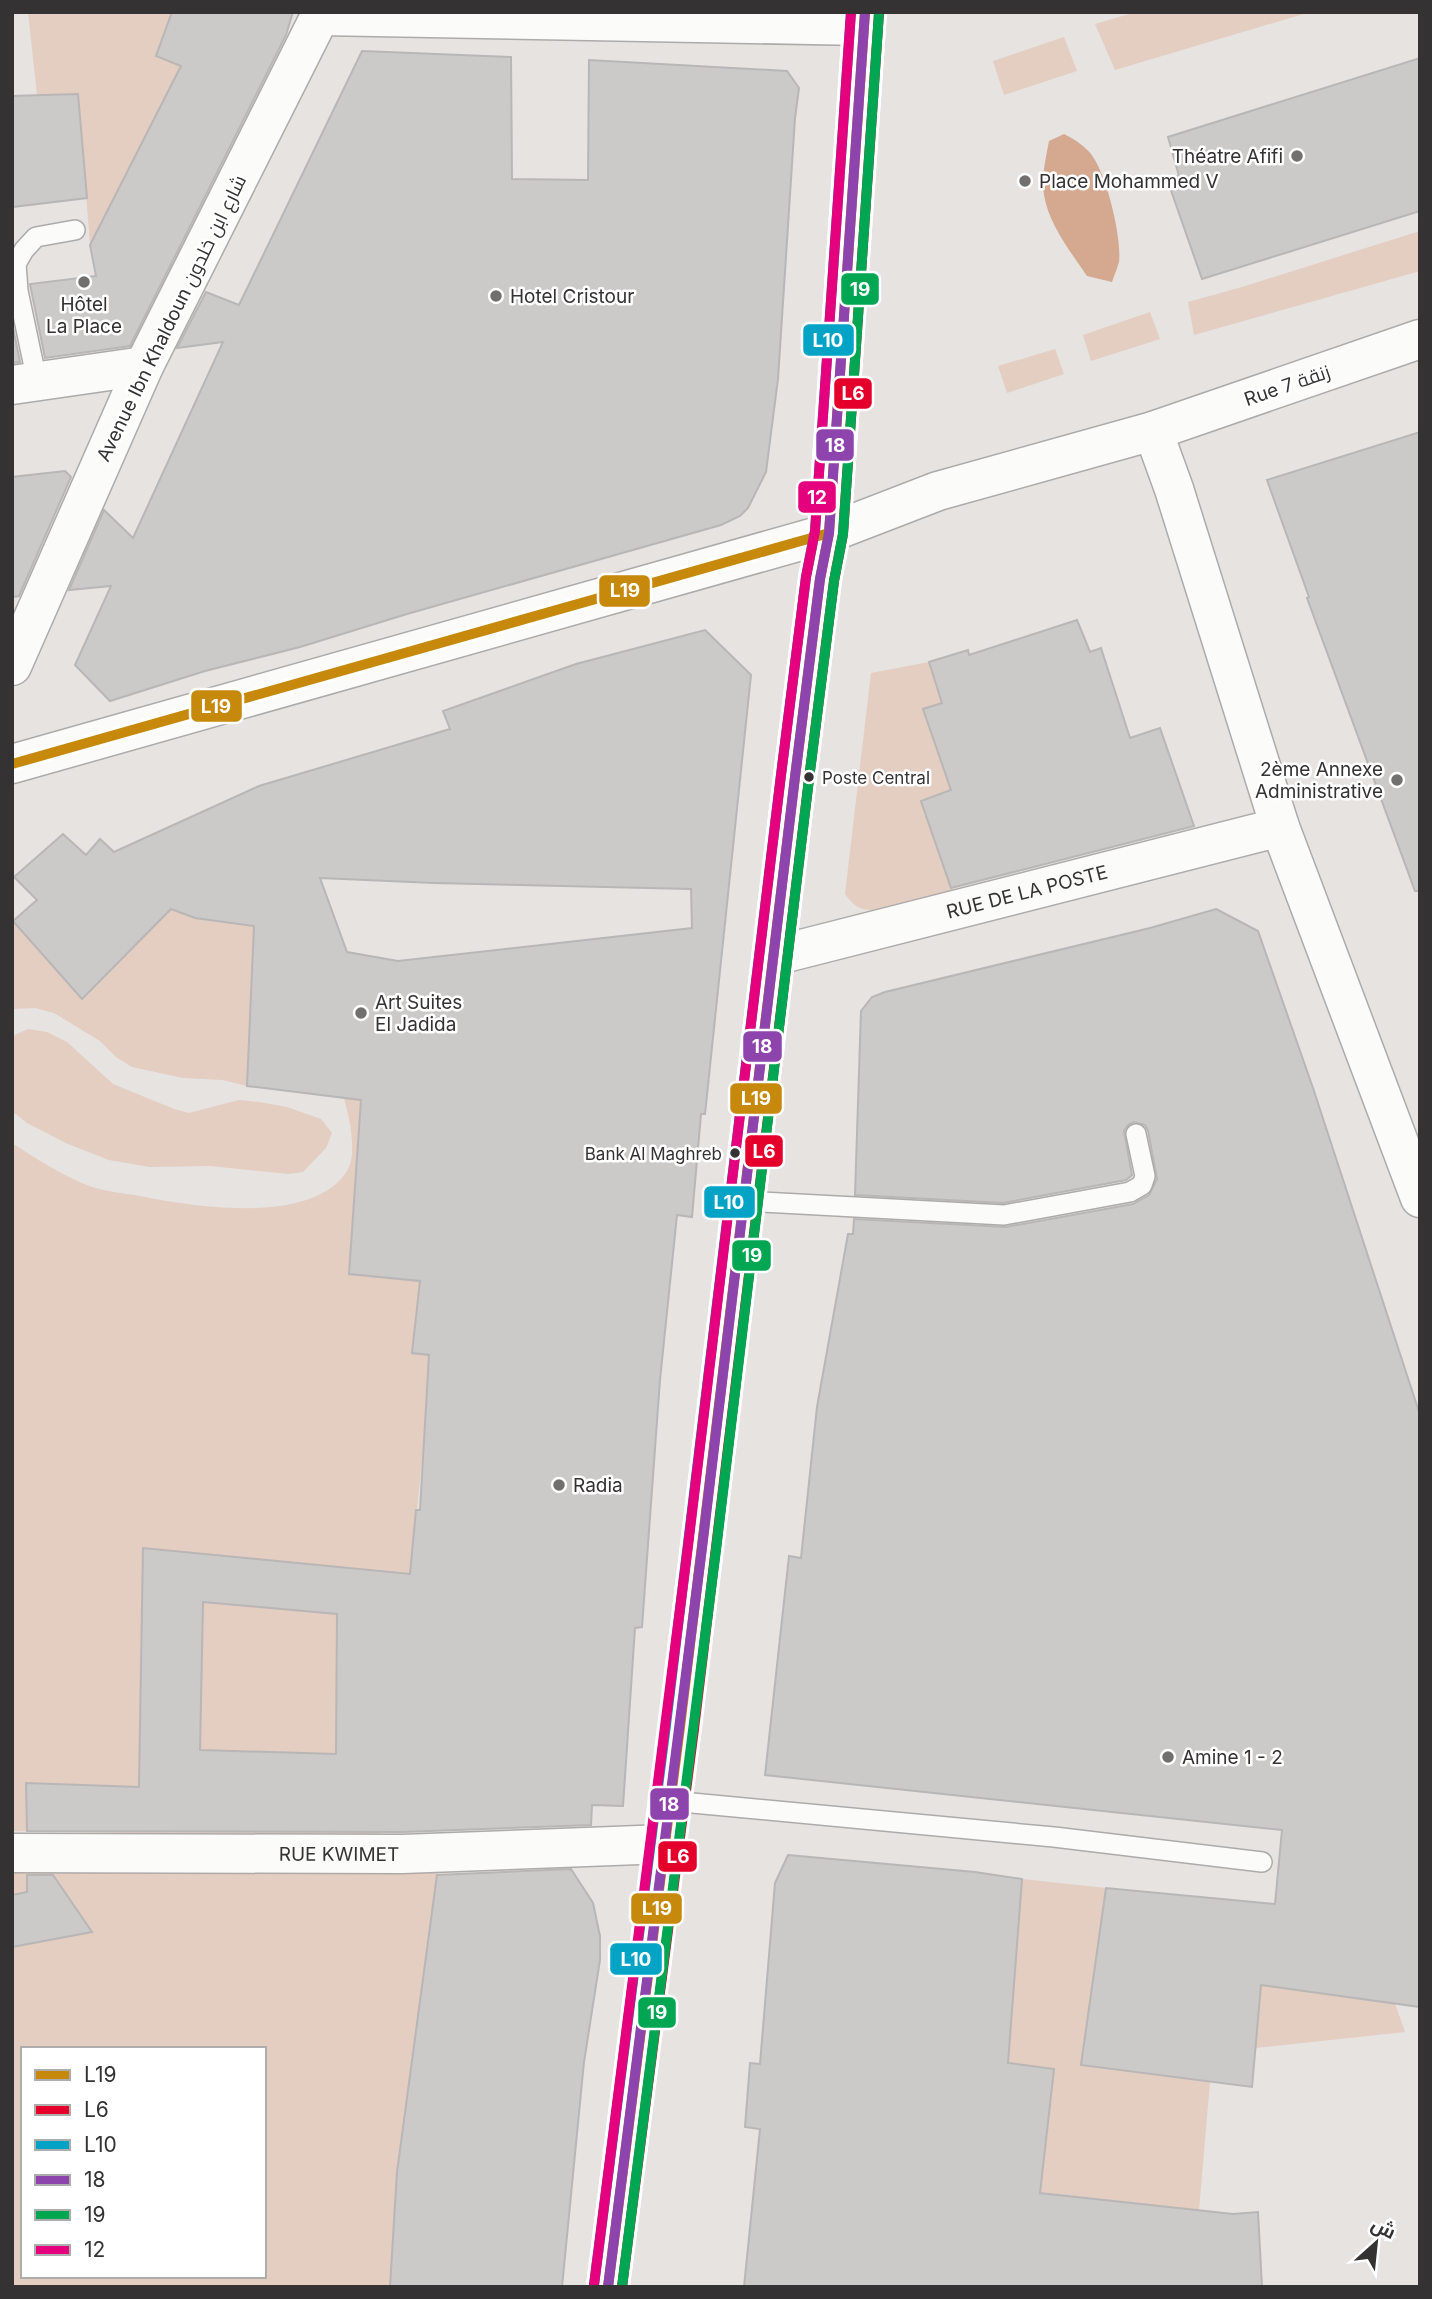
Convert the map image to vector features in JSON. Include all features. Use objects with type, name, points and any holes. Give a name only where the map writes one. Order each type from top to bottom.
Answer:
[{"type":"street","points":[[321,14],[864,19],[829,533],[818,592],[671,1801],[608,2287]]},
{"type":"street","name":"Avenue Ibn Khaldoun شارع ابن خلدون","points":[[12,666],[144,366],[321,14]]},
{"type":"street","name":"Rue 7 زنقة","points":[[12,764],[829,533],[938,491],[1153,431],[1420,339]]},
{"type":"street","points":[[24,383],[144,366]]},
{"type":"street","points":[[1153,431],[1174,489],[1280,827],[1420,1198]]},
{"type":"street","name":"RUE DE LA POSTE","points":[[774,957],[1280,827]]},
{"type":"street","name":"RUE KWIMET","points":[[12,1853],[402,1854],[665,1844]]},
{"type":"lane","points":[[24,383],[16,264],[36,237],[75,230]]},
{"type":"lane","points":[[744,1201],[1004,1214],[1035,1210],[1130,1192],[1142,1185],[1145,1176],[1136,1134]]},
{"type":"lane","points":[[671,1801],[1054,1838],[1262,1862]]},
{"type":"shaded area","points":[[28,12],[172,12],[156,56],[181,66],[90,244],[78,95],[37,95]]},
{"type":"shaded area","points":[[1136,12],[1310,12],[1115,70],[1095,24]]},
{"type":"shaded area","points":[[1064,37],[1077,71],[1004,95],[993,61]]},
{"type":"shaded area","points":[[1064,134],[1090,153],[1108,193],[1119,251],[1119,262],[1112,282],[1087,276],[1061,238],[1047,206],[1043,182],[1049,141]]},
{"type":"shaded area","points":[[1420,231],[1420,271],[1194,335],[1188,302]]},
{"type":"shaded area","points":[[1150,312],[1160,339],[1091,361],[1083,335]]},
{"type":"shaded area","points":[[1055,349],[1064,374],[1007,393],[998,366]]},
{"type":"shaded area","points":[[929,662],[942,703],[923,710],[951,790],[921,801],[952,890],[873,910],[860,908],[845,894],[871,673]]},
{"type":"shaded area","points":[[171,909],[195,918],[260,927],[252,982],[247,1086],[223,1080],[183,1078],[132,1067],[116,1057],[100,1041],[54,1013],[35,1008],[12,1009],[12,920],[82,999]]},
{"type":"shaded area","points":[[28,1029],[47,1032],[67,1042],[113,1084],[174,1109],[189,1113],[239,1100],[259,1102],[287,1107],[321,1119],[332,1133],[326,1148],[303,1172],[289,1174],[210,1166],[150,1167],[109,1160],[68,1144],[27,1123],[12,1111],[12,1039]]},
{"type":"shaded area","points":[[344,1098],[361,1100],[349,1274],[420,1281],[412,1353],[432,1355],[411,1574],[380,1837],[12,1831],[12,1143],[61,1173],[102,1190],[216,1207],[278,1206],[307,1200],[330,1189],[347,1171],[352,1145]]},
{"type":"shaded area","points":[[12,1868],[438,1872],[397,2172],[390,2287],[12,2287],[12,1947],[92,1932],[61,1886],[12,1895]]},
{"type":"shaded area","points":[[1022,1879],[1106,1888],[1082,2065],[1210,2082],[1199,2210],[1040,2192],[1008,2063]]},
{"type":"shaded area","points":[[1264,1969],[1313,1976],[1313,1992],[1349,1997],[1388,1984],[1405,2032],[1255,2048],[1211,1979]]},
{"type":"building","points":[[172,12],[293,12],[286,35],[130,346],[45,358],[30,284],[96,276],[90,245],[181,66],[156,56]]},
{"type":"building","points":[[362,51],[511,57],[512,179],[588,180],[589,60],[787,71],[799,88],[778,379],[766,472],[748,508],[740,516],[721,525],[300,647],[205,671],[110,701],[75,665],[111,586],[69,590],[104,510],[133,538],[223,342],[177,348],[206,292],[239,305]]},
{"type":"building","name":"Théatre Afifi","points":[[1420,58],[1420,211],[1202,279],[1167,179],[1179,176],[1168,137]]},
{"type":"building","points":[[78,94],[87,198],[12,207],[12,96]]},
{"type":"building","points":[[12,323],[20,362],[12,363]]},
{"type":"building","points":[[1420,432],[1420,891],[1415,891],[1307,598],[1309,597],[1267,480]]},
{"type":"building","points":[[65,471],[71,477],[19,596],[12,597],[12,477]]},
{"type":"building","points":[[1077,620],[1090,652],[1101,648],[1130,738],[1160,728],[1194,826],[951,888],[921,801],[951,790],[923,709],[942,703],[929,662],[968,650],[969,655]]},
{"type":"building","points":[[705,630],[751,675],[705,1114],[701,1114],[692,1217],[677,1215],[660,1380],[642,1627],[635,1628],[623,1806],[592,1805],[591,1825],[402,1832],[27,1831],[26,1783],[139,1787],[143,1548],[410,1574],[416,1510],[420,1510],[429,1355],[412,1353],[420,1281],[349,1274],[361,1100],[247,1086],[254,926],[195,918],[171,909],[82,999],[13,921],[37,900],[14,877],[63,834],[86,855],[100,839],[114,852],[259,786],[450,729],[443,711],[576,664]],"holes":[[[320,878],[691,889],[692,928],[398,961],[347,952]],[[203,1602],[337,1614],[336,1754],[200,1750]]]},
{"type":"building","points":[[1216,909],[1258,931],[1313,1088],[1420,1415],[1420,2007],[1261,1985],[1252,2087],[1081,2065],[1106,1888],[1275,1904],[1282,1830],[765,1775],[789,1556],[801,1558],[817,1407],[848,1234],[853,1234],[854,1219],[1006,1227],[1133,1204],[1149,1195],[1157,1179],[1148,1131],[1145,1125],[1134,1122],[1124,1131],[1132,1175],[1126,1180],[1003,1203],[855,1195],[861,1011],[872,997],[885,992],[1150,928]]},
{"type":"building","points":[[788,1855],[975,1872],[1022,1879],[1008,2063],[1054,2069],[1040,2193],[1233,2214],[1258,2212],[1262,2287],[744,2287],[760,2129],[745,2127],[750,2063],[760,2064],[775,1883]]},
{"type":"building","points":[[571,1869],[593,1903],[600,1936],[600,1960],[584,2062],[562,2287],[390,2287],[397,2172],[437,1875]]},
{"type":"building","points":[[27,1875],[53,1875],[92,1932],[12,1947],[12,1895],[27,1892]]},
{"type":"transit line","name":"L10","points":[[594,2285],[666,1725],[781,775],[806,577],[815,531],[851,12]]},
{"type":"transit line","name":"12","points":[[594,2285],[688,1546],[781,775],[806,577],[815,531],[851,12]]},
{"type":"transit line","name":"L19","points":[[608,2287],[680,1727],[795,777],[820,579],[829,533],[865,12]]},
{"type":"transit line","name":"18","points":[[608,2287],[702,1548],[795,777],[820,579],[829,533],[865,12]]},
{"type":"transit line","name":"L6","points":[[622,2287],[694,1729],[809,779],[834,581],[843,534],[879,13]]},
{"type":"transit line","name":"19","points":[[622,2287],[716,1550],[809,779],[834,581],[843,534],[879,13]]},
{"type":"transit line","name":"L19","points":[[12,764],[829,533]]},
{"type":"place","name":"Théatre Afifi","points":[[1297,156]]},
{"type":"place","name":"Place Mohammed V","points":[[1025,181]]},
{"type":"place","name":"Hôtel La Place","points":[[84,282]]},
{"type":"place","name":"Hotel Cristour","points":[[496,296]]},
{"type":"place","name":"Poste Central","points":[[809,777]]},
{"type":"place","name":"2ème Annexe Administrative","points":[[1397,780]]},
{"type":"place","name":"Art Suites El Jadida","points":[[361,1013]]},
{"type":"place","name":"Bank Al Maghreb","points":[[735,1153]]},
{"type":"place","name":"Radia","points":[[559,1485]]},
{"type":"place","name":"Amine 1 - 2","points":[[1168,1757]]}]
